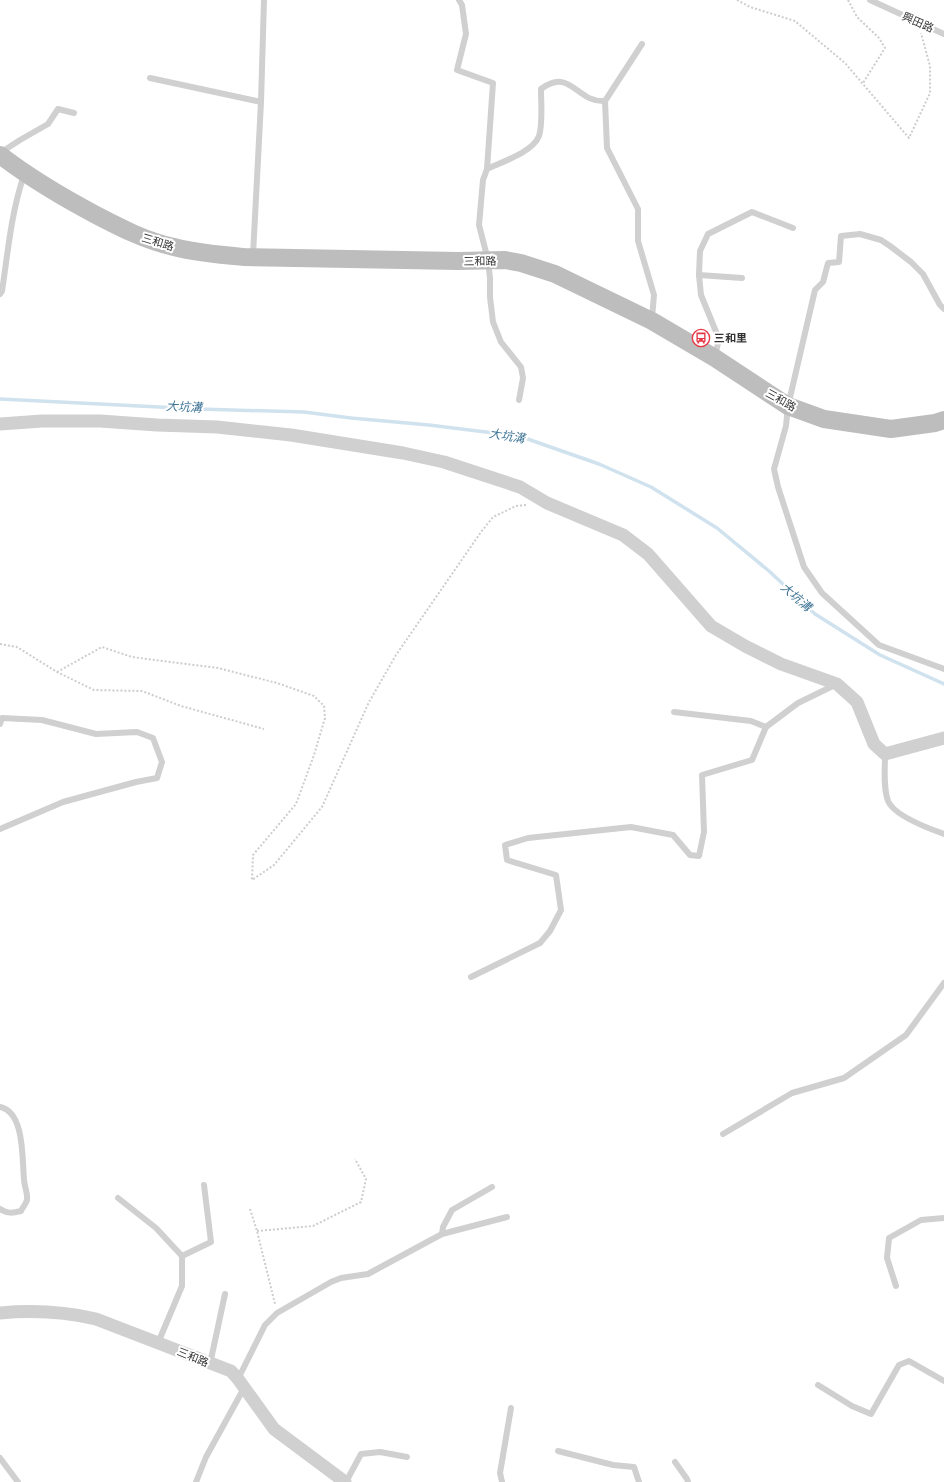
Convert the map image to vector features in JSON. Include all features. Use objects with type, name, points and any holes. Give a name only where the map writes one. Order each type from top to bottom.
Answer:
[{"type":"main road","name":"三和路","points":[[0,154],[25,174],[75,204],[130,233],[174,248],[217,255],[252,257],[458,261],[505,260],[521,263],[555,274],[652,321],[714,358],[788,406],[824,419],[892,429],[935,423],[944,420]]},
{"type":"street","points":[[0,424],[42,421],[100,421],[217,427],[290,435],[403,453],[444,462],[520,487],[547,503],[623,535],[648,554],[711,626],[745,646],[781,664],[837,684],[857,702],[874,744],[884,754],[944,738]]},
{"type":"street","name":"三和路","points":[[0,1313],[13,1312],[76,1315],[96,1319],[231,1371],[274,1430],[346,1482]]},
{"type":"lane","points":[[252,257],[261,102],[264,0]]},
{"type":"lane","points":[[459,0],[462,5],[466,34],[457,70],[493,83],[487,169],[483,180],[479,225],[488,260],[493,322],[501,342],[521,367],[523,378],[519,400]]},
{"type":"lane","name":"興田路","points":[[870,0],[944,34]]},
{"type":"lane","points":[[642,44],[605,101],[607,148],[638,209],[638,241],[654,295],[652,321]]},
{"type":"lane","points":[[150,78],[261,102]]},
{"type":"lane","points":[[487,169],[526,151],[539,137],[541,124],[541,89],[549,84],[563,81],[570,85],[579,94],[596,102],[605,101]]},
{"type":"lane","points":[[0,154],[48,124],[58,109],[74,113]]},
{"type":"lane","points":[[0,294],[2,291],[13,215],[25,174]]},
{"type":"lane","points":[[714,358],[719,339],[701,295],[699,275],[700,251],[708,234],[752,212],[793,228]]},
{"type":"lane","points":[[944,309],[940,305],[923,274],[917,267],[890,246],[881,240],[860,234],[842,236],[839,262],[828,263],[823,282],[815,290],[788,406],[786,426],[774,470],[778,487],[804,567],[822,594],[879,645],[944,669]]},
{"type":"lane","points":[[699,275],[742,278]]},
{"type":"lane","points":[[471,977],[540,943],[550,931],[561,910],[556,875],[508,860],[505,845],[528,838],[631,827],[673,835],[690,855],[699,856],[704,832],[702,775],[752,760],[766,727],[798,703],[837,684]]},
{"type":"lane","points":[[674,712],[751,722],[766,727]]},
{"type":"lane","points":[[0,724],[2,718],[42,720],[96,734],[136,732],[152,738],[162,762],[157,778],[136,782],[63,802],[0,829]]},
{"type":"lane","points":[[884,754],[888,802],[899,813],[919,825],[944,834]]},
{"type":"lane","points":[[723,1134],[792,1093],[844,1078],[906,1035],[944,983]]},
{"type":"lane","points":[[0,1107],[6,1108],[14,1118],[19,1131],[24,1156],[24,1178],[27,1200],[21,1211],[12,1213],[4,1212],[0,1209]]},
{"type":"lane","points":[[182,1256],[211,1242],[204,1185]]},
{"type":"lane","points":[[442,1234],[443,1227],[452,1210],[492,1187]]},
{"type":"lane","points":[[118,1198],[156,1228],[182,1256],[182,1286],[158,1343]]},
{"type":"lane","points":[[196,1482],[206,1457],[241,1383],[265,1325],[277,1313],[331,1282],[341,1278],[368,1274],[442,1234],[507,1218]]},
{"type":"lane","points":[[896,1286],[887,1258],[889,1238],[921,1220],[944,1218]]},
{"type":"lane","points":[[210,1364],[225,1294]]},
{"type":"lane","points":[[818,1386],[852,1406],[871,1414],[899,1365],[909,1361],[944,1381]]},
{"type":"lane","points":[[502,1482],[500,1473],[512,1408]]},
{"type":"lane","points":[[558,1451],[612,1465],[634,1467],[639,1482]]},
{"type":"lane","points":[[346,1482],[361,1454],[380,1452],[407,1457]]},
{"type":"lane","points":[[0,1458],[18,1482]]},
{"type":"lane","points":[[675,1462],[688,1482]]},
{"type":"path","points":[[737,0],[750,8],[795,20],[845,63],[909,138],[930,93],[930,66],[920,23]]},
{"type":"path","points":[[848,0],[857,17],[879,38],[885,48],[862,84]]},
{"type":"path","points":[[58,672],[102,647],[132,657],[218,668],[277,683],[314,696],[324,706],[325,718],[314,755],[296,804],[253,855],[252,880],[274,865],[322,807],[369,702],[396,655],[481,532],[493,517],[516,506],[547,503]]},
{"type":"path","points":[[0,644],[17,647],[58,672],[94,690],[142,691],[181,706],[264,729]]},
{"type":"path","points":[[258,1231],[313,1226],[361,1202],[366,1179],[356,1159]]},
{"type":"path","points":[[250,1209],[258,1231],[277,1313]]},
{"type":"waterway","name":"大坑溝","points":[[0,399],[199,409],[304,412],[519,436],[599,464],[651,487],[717,528],[769,571],[815,614],[880,655],[944,684]]},
{"type":"place","name":"三和里","points":[[701,338]]}]
